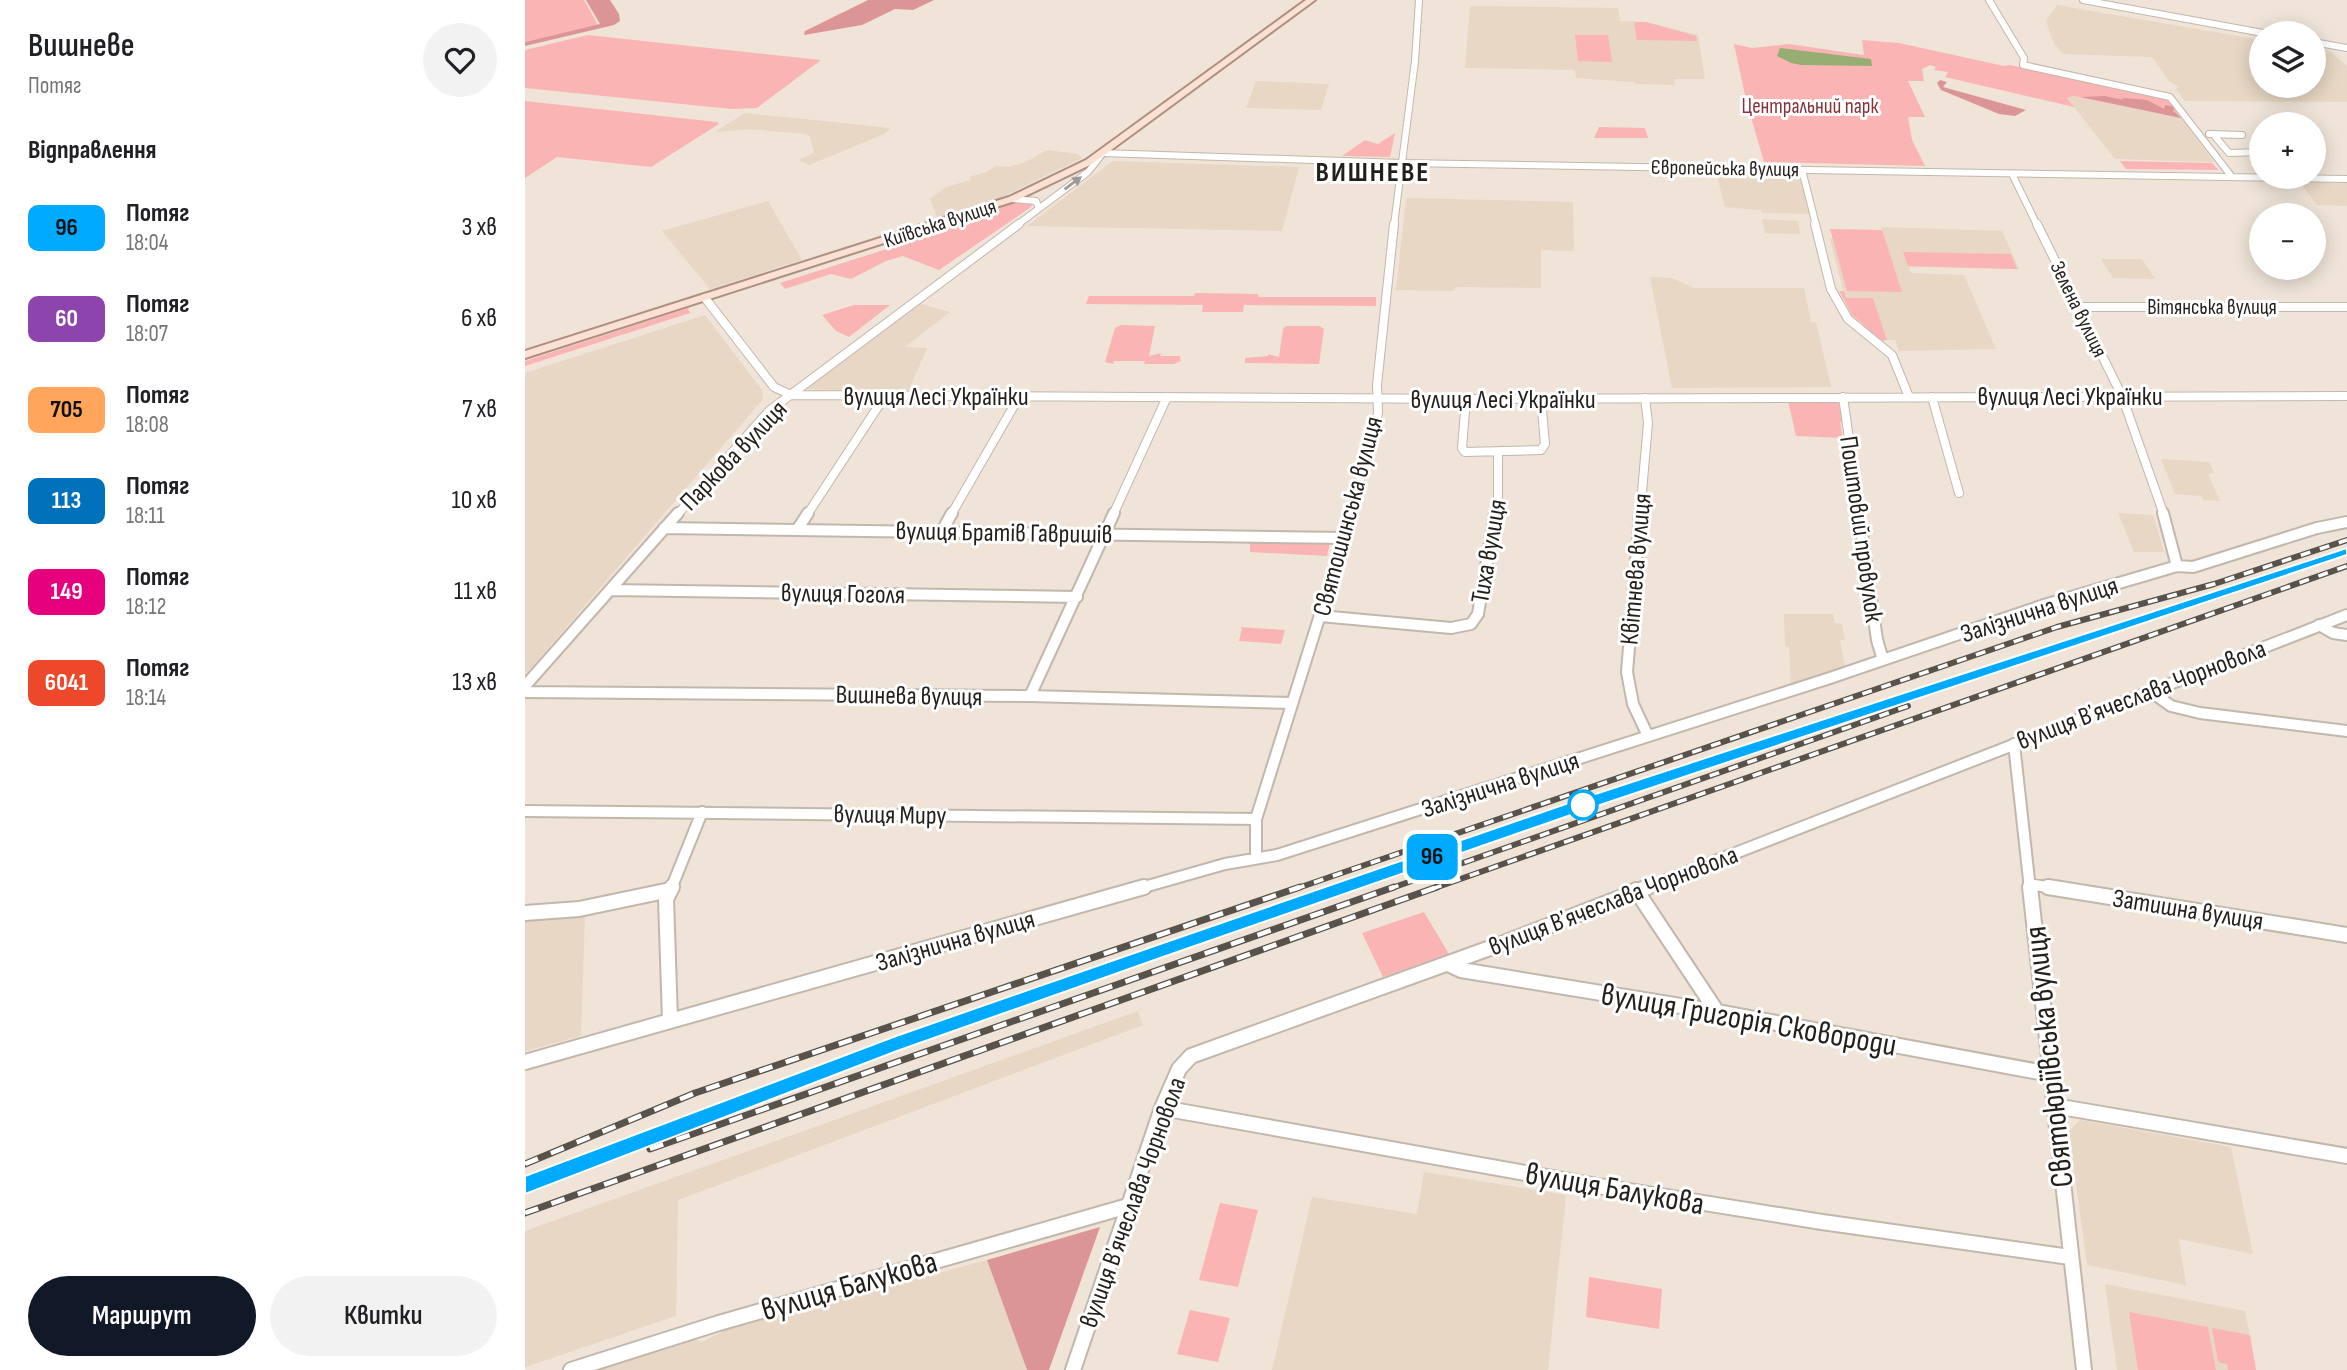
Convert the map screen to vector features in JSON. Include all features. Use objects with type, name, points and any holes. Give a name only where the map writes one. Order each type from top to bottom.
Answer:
[{"type":"main road","name":"Київська вулиця","points":[[525,355],[1012,199],[1103,153],[1311,0]]},
{"type":"street","name":"Святошинська вулиця","points":[[1256,858],[1256,819],[1345,538],[1378,412],[1377,399],[1401,163],[1415,61],[1419,0]]},
{"type":"street","points":[[1989,0],[2024,58],[2023,65],[2171,97],[2232,177]]},
{"type":"street","points":[[2083,0],[2249,30]]},
{"type":"street","points":[[2326,44],[2347,48]]},
{"type":"street","points":[[2200,133],[2242,135]]},
{"type":"street","points":[[2213,134],[2229,153],[2249,152]]},
{"type":"street","name":"Європейська вулиця","points":[[1103,153],[1401,163],[2347,179]]},
{"type":"street","name":"Паркова вулиця","points":[[525,686],[769,411],[1088,172],[1103,153]]},
{"type":"street","points":[[1802,170],[1831,289],[1848,319],[1892,355],[1909,397]]},
{"type":"street","name":"Зелена вулиця","points":[[2012,174],[2122,396],[2162,509],[2177,566]]},
{"type":"street","points":[[1012,199],[1036,201],[1039,208]]},
{"type":"street","points":[[705,298],[769,382],[779,391],[791,395]]},
{"type":"street","name":"Вітянська вулиця","points":[[2077,307],[2347,307]]},
{"type":"street","name":"вулиця Лесі Українки","points":[[791,395],[1377,399],[2347,396]]},
{"type":"street","points":[[796,530],[885,396]]},
{"type":"street","points":[[942,531],[1020,397]]},
{"type":"street","points":[[1030,696],[1167,397]]},
{"type":"street","name":"Поштовий провулок","points":[[1843,397],[1877,640],[1883,660]]},
{"type":"street","points":[[1932,397],[1959,493]]},
{"type":"street","name":"Квітнева вулиця","points":[[1645,398],[1648,423],[1627,672],[1633,704],[1648,736]]},
{"type":"street","points":[[1466,399],[1462,448],[1465,452],[1498,453],[1541,450],[1545,444],[1541,399]]},
{"type":"street","name":"Тиха вулиця","points":[[1320,616],[1451,628],[1471,624],[1478,614],[1498,497],[1498,453]]},
{"type":"street","name":"Залізнична вулиця","points":[[525,1062],[583,1048],[670,1020],[1225,864],[1277,855],[2044,606],[2177,566],[2193,567],[2316,528],[2347,522]]},
{"type":"street","name":"вулиця Братів Гавришів","points":[[664,528],[1345,538]]},
{"type":"street","name":"вулиця Гоголя","points":[[610,590],[1077,597]]},
{"type":"street","name":"вулиця Вʼячеслава Чорновола","points":[[1073,1370],[1162,1108],[1179,1069],[1191,1056],[1448,964],[2347,615]]},
{"type":"street","points":[[2319,625],[2333,633],[2347,635]]},
{"type":"street","points":[[2150,691],[2171,706],[2200,713],[2347,732]]},
{"type":"street","name":"Вишнева вулиця","points":[[525,692],[1030,696],[1292,703]]},
{"type":"street","name":"Святоюріївська вулиця","points":[[2014,744],[2084,1370]]},
{"type":"street","name":"вулиця Миру","points":[[525,811],[1256,819]]},
{"type":"street","points":[[670,1020],[666,899],[684,862],[702,812]]},
{"type":"street","name":"Затишна вулиця","points":[[2029,884],[2347,935]]},
{"type":"street","points":[[525,913],[579,909],[670,890]]},
{"type":"street","points":[[1636,890],[1717,1012]]},
{"type":"street","name":"вулиця Григорія Сковороди","points":[[1448,964],[1461,970],[1717,1012],[2050,1074]]},
{"type":"street","points":[[2055,1106],[2347,1156]]},
{"type":"street","name":"вулиця Балукова","points":[[1162,1108],[1592,1185],[1822,1222],[2070,1257]]},
{"type":"street","name":"вулиця Балукова","points":[[571,1370],[719,1323],[1129,1206]]},
{"type":"shaded area","points":[[586,0],[610,0],[619,14],[620,21],[614,25],[525,46],[525,42],[600,24]]},
{"type":"shaded area","points":[[868,0],[934,0],[913,10],[895,9],[862,25],[804,35],[805,31]]},
{"type":"shaded area","points":[[2057,5],[2249,38],[2249,98],[2326,98],[2326,50],[2330,51],[2347,66],[2347,102],[2185,101],[2176,89],[2179,87],[2170,82],[2152,57],[2063,54],[2053,42],[2046,21]]},
{"type":"shaded area","points":[[1470,6],[1618,8],[1620,21],[1646,22],[1698,35],[1705,79],[1674,79],[1675,85],[1635,84],[1576,78],[1575,70],[1465,68]]},
{"type":"shaded area","points":[[1780,48],[1871,59],[1872,66],[1801,65],[1777,56]]},
{"type":"shaded area","points":[[1940,80],[1947,82],[1943,87],[2026,110],[2015,116],[1999,114],[1941,90],[1937,83]]},
{"type":"shaded area","points":[[1256,81],[1329,84],[1321,110],[1246,108]]},
{"type":"shaded area","points":[[2073,96],[2181,118],[2214,162],[2115,159],[2067,98]]},
{"type":"shaded area","points":[[2105,96],[2124,100],[2122,98],[2147,100],[2164,109],[2165,105],[2176,107],[2173,111],[2181,118],[2081,97]]},
{"type":"shaded area","points":[[745,113],[890,128],[884,134],[809,165],[799,160],[814,153],[810,137],[806,134],[749,129],[715,132]]},
{"type":"shaded area","points":[[1047,150],[1078,154],[1082,158],[1000,198],[938,220],[930,199],[946,187],[971,180],[969,177],[987,172],[995,166],[1008,167],[1026,162]]},
{"type":"shaded area","points":[[1113,161],[1299,167],[1282,231],[1027,226]]},
{"type":"shaded area","points":[[1716,172],[1799,175],[1810,214],[1762,213],[1761,210],[1725,207]]},
{"type":"shaded area","points":[[2326,183],[2347,183],[2347,206],[2316,203],[2305,189],[2326,189]]},
{"type":"shaded area","points":[[1406,198],[1573,202],[1574,251],[1541,250],[1541,288],[1456,287],[1453,291],[1396,290]]},
{"type":"shaded area","points":[[768,201],[802,260],[710,289],[662,231]]},
{"type":"shaded area","points":[[1762,219],[1798,221],[1800,234],[1765,233]]},
{"type":"shaded area","points":[[1881,227],[2002,231],[2019,269],[1909,267],[1911,273],[1964,275],[1996,349],[1899,351],[1895,340],[1887,340],[1873,299],[1845,298],[1830,239],[1884,240]]},
{"type":"shaded area","points":[[2101,259],[2142,259],[2155,279],[2113,278]]},
{"type":"shaded area","points":[[1650,277],[1672,278],[1694,288],[1804,288],[1811,322],[1816,322],[1831,387],[1672,388]]},
{"type":"shaded area","points":[[917,303],[950,312],[905,347],[927,348],[908,392],[806,389]]},
{"type":"shaded area","points":[[705,315],[762,390],[763,399],[525,675],[525,373]]},
{"type":"shaded area","points":[[2161,459],[2209,462],[2214,473],[2208,474],[2220,501],[2175,494]]},
{"type":"shaded area","points":[[2118,513],[2153,515],[2164,552],[2134,552]]},
{"type":"shaded area","points":[[1784,614],[1833,614],[1835,623],[1842,624],[1845,640],[1840,640],[1845,667],[1791,684],[1789,647],[1785,646]]},
{"type":"shaded area","points":[[585,914],[581,1036],[525,1051],[525,918]]},
{"type":"shaded area","points":[[1138,1011],[1143,1025],[678,1200],[676,1316],[525,1367],[525,1231]]},
{"type":"shaded area","points":[[2080,1120],[2231,1147],[2253,1254],[2179,1239],[2186,1285],[2087,1265],[2069,1131]]},
{"type":"shaded area","points":[[1424,1172],[1566,1195],[1548,1370],[1272,1370],[1312,1197],[1417,1214]]},
{"type":"shaded area","points":[[1100,1227],[1049,1370],[1027,1370],[987,1260]]},
{"type":"shaded area","points":[[987,1260],[1027,1370],[586,1370],[692,1339],[702,1342],[728,1329]]},
{"type":"shaded area","points":[[2105,1284],[2245,1311],[2256,1370],[2117,1370]]},
{"type":"green space","points":[[525,0],[584,0],[598,25],[525,42]]},
{"type":"green space","points":[[1634,22],[1646,22],[1696,36],[1697,41],[1637,40]]},
{"type":"green space","points":[[588,35],[821,60],[757,108],[731,109],[525,88],[525,50]]},
{"type":"green space","points":[[1575,35],[1608,35],[1612,62],[1578,61]]},
{"type":"green space","name":"Центральний парк","points":[[1862,40],[1899,43],[2165,97],[2181,118],[2073,96],[2067,98],[2074,107],[1945,77],[1948,72],[1934,70],[1936,67],[1930,65],[1922,69],[1924,81],[1908,81],[1925,117],[1908,117],[1912,140],[1925,166],[1764,162],[1746,100],[1734,44],[1752,48],[1789,44],[1864,55]]},
{"type":"green space","points":[[525,101],[719,124],[651,167],[557,157],[525,178]]},
{"type":"green space","points":[[1599,127],[1645,128],[1648,138],[1594,138]]},
{"type":"green space","points":[[1395,133],[1390,157],[1342,156],[1365,140],[1378,144]]},
{"type":"green space","points":[[2120,161],[2212,163],[2218,170],[2126,169]]},
{"type":"green space","points":[[1016,202],[1033,203],[939,270],[903,256],[886,261],[851,279],[831,274],[785,289],[780,283],[918,239]]},
{"type":"green space","points":[[1830,229],[1882,230],[1902,292],[1847,291]]},
{"type":"green space","points":[[1903,252],[2011,254],[2017,269],[1908,266]]},
{"type":"green space","points":[[1839,291],[1844,291],[1846,298],[1873,298],[1887,340],[1882,341],[1852,315]]},
{"type":"green space","points":[[1195,293],[1258,294],[1258,297],[1376,297],[1376,306],[1244,305],[1243,312],[1202,312],[1203,305],[1086,304],[1089,296],[1194,296]]},
{"type":"green space","points":[[854,305],[890,305],[849,337],[836,331],[822,315]]},
{"type":"green space","points":[[688,308],[690,313],[525,366],[525,361]]},
{"type":"green space","points":[[1121,325],[1155,326],[1149,356],[1161,353],[1160,356],[1180,356],[1181,361],[1174,364],[1144,364],[1145,361],[1114,361],[1113,364],[1105,362],[1115,328]]},
{"type":"green space","points":[[1286,326],[1320,326],[1324,329],[1319,364],[1245,363],[1245,358],[1268,354],[1279,357],[1283,329]]},
{"type":"green space","points":[[1788,401],[1838,402],[1844,422],[1840,422],[1843,438],[1796,436]]},
{"type":"green space","points":[[1330,542],[1327,556],[1250,552],[1250,543]]},
{"type":"green space","points":[[1239,627],[1285,630],[1281,644],[1239,641],[1242,628]]},
{"type":"green space","points":[[1424,912],[1449,954],[1383,977],[1362,933]]},
{"type":"green space","points":[[1220,1203],[1258,1210],[1238,1287],[1199,1280]]},
{"type":"green space","points":[[1589,1277],[1662,1289],[1659,1329],[1586,1317]]},
{"type":"green space","points":[[1190,1310],[1230,1318],[1218,1362],[1177,1354]]},
{"type":"green space","points":[[2129,1312],[2208,1327],[2216,1370],[2138,1370]]},
{"type":"green space","points":[[2212,1328],[2250,1335],[2256,1370],[2228,1370],[2227,1364],[2218,1362]]},
{"type":"railway","points":[[1295,889],[2057,627],[2214,584],[2347,540]]},
{"type":"railway","points":[[1340,889],[1588,803],[2347,552]]},
{"type":"railway","points":[[1432,889],[2347,566]]},
{"type":"railway","points":[[1389,889],[1908,706]]},
{"type":"railway","points":[[525,1164],[695,1093],[1300,887]]},
{"type":"railway","points":[[525,1185],[896,1044],[1345,887]]},
{"type":"railway","points":[[650,1149],[1394,887]]},
{"type":"railway","points":[[525,1213],[1437,887]]},
{"type":"train","name":"96","points":[[525,1185],[896,1044],[1163,950],[1882,704],[2235,591],[2347,552]]},
{"type":"district","name":"ВИШНЕВЕ","points":[[1373,171]]}]
